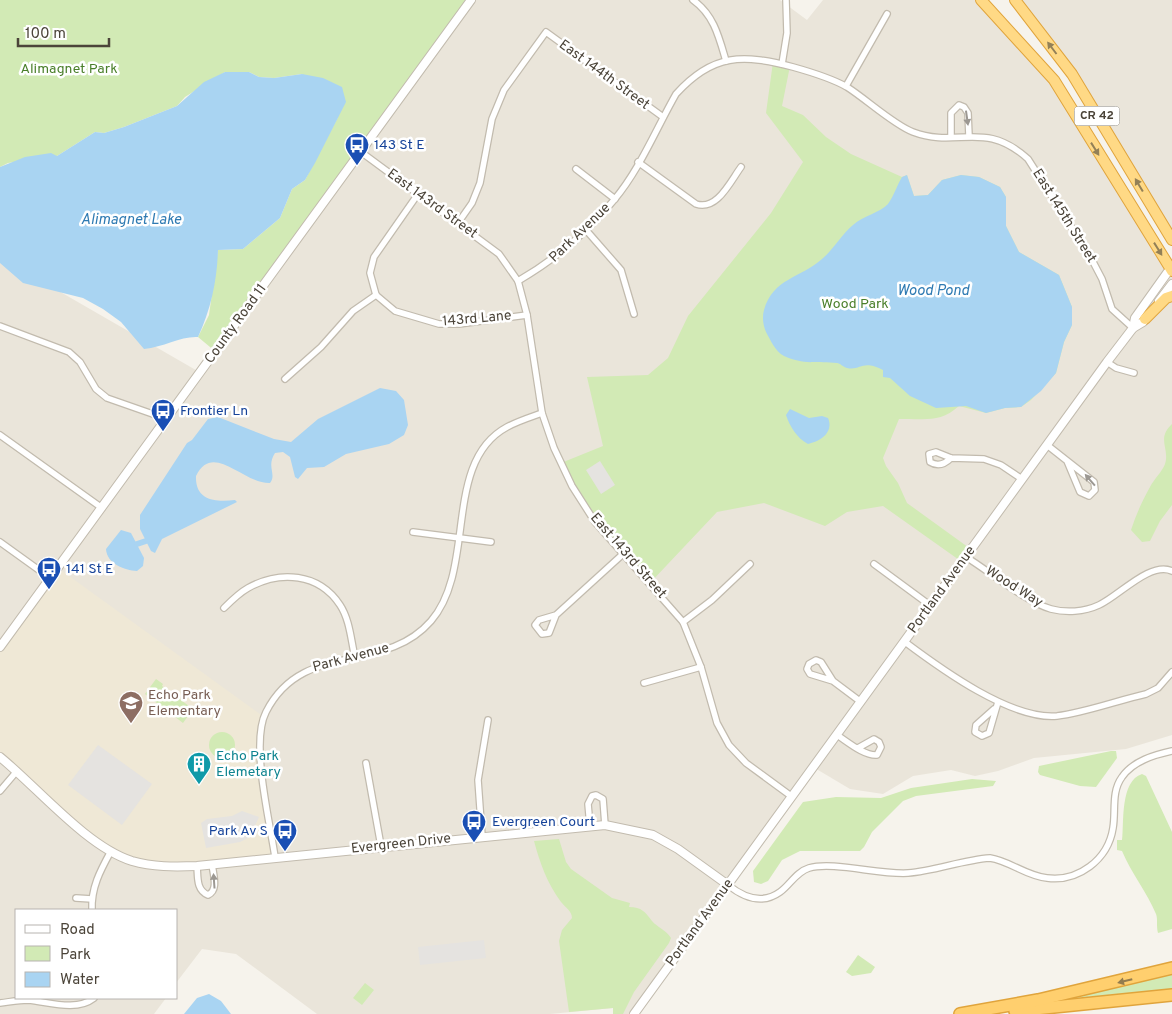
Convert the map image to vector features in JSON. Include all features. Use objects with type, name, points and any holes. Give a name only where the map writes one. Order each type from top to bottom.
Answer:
[{"type":"highway","name":"CR 42","points":[[981,0],[1054,80],[1172,268]]},
{"type":"highway","name":"CR 42","points":[[1015,0],[1072,74],[1168,230],[1172,240]]},
{"type":"highway","points":[[1145,319],[1166,298],[1172,296]]},
{"type":"highway","points":[[960,1014],[1058,996],[1172,968]]},
{"type":"highway","points":[[981,1014],[1172,995]]},
{"type":"street","name":"County Road 11","points":[[0,647],[471,0]]},
{"type":"street","points":[[663,117],[676,94],[690,79],[707,67],[726,61],[717,29],[710,16],[693,0]]},
{"type":"street","points":[[782,64],[787,33],[786,0]]},
{"type":"street","points":[[846,86],[886,14]]},
{"type":"street","name":"East 144th Street","points":[[458,223],[472,203],[480,183],[492,118],[504,90],[546,32],[663,117]]},
{"type":"street","name":"East 145th Street","points":[[726,61],[750,58],[810,71],[846,86],[912,132],[932,136],[969,136],[999,139],[1015,147],[1028,158],[1091,258],[1102,279],[1112,309],[1133,328]]},
{"type":"street","points":[[951,136],[951,112],[959,105],[964,107],[968,113],[969,136]]},
{"type":"street","name":"Park Avenue","points":[[518,281],[548,264],[586,230],[615,199],[663,117]]},
{"type":"street","name":"East 143rd Street","points":[[361,152],[499,254],[518,281],[527,315],[542,413],[554,448],[572,486],[595,522],[683,622],[718,723],[729,745],[746,763],[791,796]]},
{"type":"street","points":[[638,162],[696,204],[703,206],[715,202],[741,166]]},
{"type":"street","points":[[576,169],[615,199]]},
{"type":"street","points":[[284,379],[321,347],[353,311],[376,295],[370,273],[374,257],[418,194]]},
{"type":"street","points":[[586,230],[621,270],[634,314]]},
{"type":"street","name":"Portland Avenue","points":[[1133,328],[1135,318],[1172,268]]},
{"type":"street","name":"Portland Avenue","points":[[634,1014],[1107,362],[1133,328],[1145,319],[1172,284]]},
{"type":"street","name":"143rd Lane","points":[[376,295],[395,312],[439,324],[459,324],[527,315]]},
{"type":"street","points":[[0,326],[69,352],[80,362],[96,389],[107,398],[167,419]]},
{"type":"street","points":[[1107,362],[1116,368],[1134,374]]},
{"type":"street","name":"Park Avenue","points":[[275,857],[259,750],[260,731],[265,714],[278,692],[298,674],[317,666],[400,644],[418,634],[432,621],[444,603],[452,584],[461,538],[468,482],[480,453],[506,427],[542,413]]},
{"type":"street","points":[[0,435],[102,508]]},
{"type":"street","points":[[1047,445],[1094,482],[1095,490],[1089,496],[1080,492],[1067,461]]},
{"type":"street","points":[[951,458],[984,459],[1001,465],[1022,479]]},
{"type":"street","points":[[413,532],[491,542]]},
{"type":"street","points":[[0,542],[50,578]]},
{"type":"street","points":[[556,615],[623,554]]},
{"type":"street","name":"Wood Way","points":[[966,557],[1036,602],[1064,611],[1082,610],[1100,605],[1154,570],[1167,569],[1172,571]]},
{"type":"street","points":[[683,622],[712,600],[750,564]]},
{"type":"street","points":[[874,564],[931,606]]},
{"type":"street","points":[[224,608],[247,588],[269,578],[289,576],[310,580],[328,590],[341,606],[347,621],[355,657]]},
{"type":"street","points":[[905,642],[998,702],[1027,714],[1057,716],[1146,694],[1158,688],[1172,672]]},
{"type":"street","points":[[833,681],[821,662],[816,660],[809,664],[807,669],[810,674],[833,681],[861,702]]},
{"type":"street","points":[[644,683],[700,667]]},
{"type":"street","points":[[994,709],[976,725],[975,732],[978,735],[982,736],[989,733],[994,709],[998,702]]},
{"type":"street","points":[[482,836],[478,780],[488,720]]},
{"type":"street","points":[[837,735],[858,748]]},
{"type":"street","points":[[728,885],[749,898],[759,899],[780,893],[798,874],[809,868],[825,867],[907,873],[990,858],[1000,859],[1038,877],[1067,877],[1085,870],[1104,852],[1112,832],[1115,795],[1124,774],[1136,764],[1172,751]]},
{"type":"street","name":"Evergreen Drive","points":[[0,757],[89,837],[110,852],[154,866],[196,866],[605,825],[653,836],[678,849],[728,885]]},
{"type":"street","points":[[366,763],[381,846]]},
{"type":"street","points":[[0,791],[17,771]]},
{"type":"street","points":[[590,826],[588,804],[592,796],[596,794],[603,799],[605,825]]},
{"type":"street","points":[[92,909],[96,878],[110,852]]},
{"type":"street","points":[[196,866],[199,888],[202,893],[208,895],[215,888],[212,864]]},
{"type":"street","points":[[76,898],[92,899]]},
{"type":"street","points":[[0,1003],[25,1000],[70,1006],[83,1004],[92,999]]},
{"type":"shaded area","name":"Wood Park","points":[[471,0],[780,0],[807,20],[823,0],[981,0],[1054,80],[1172,271],[1172,735],[1126,749],[1034,758],[998,771],[975,776],[951,770],[913,776],[883,794],[850,789],[813,767],[634,1014],[613,1014],[613,1008],[550,1014],[317,1014],[236,954],[202,949],[178,980],[178,909],[15,909],[15,999],[165,999],[154,1014],[0,1014],[0,261],[57,290],[201,373]]},
{"type":"shaded area","points":[[1015,0],[1172,0],[1172,240],[1072,74]]},
{"type":"shaded area","points":[[600,461],[615,485],[601,494],[586,470]]},
{"type":"shaded area","name":"Echo Park Elementary","points":[[58,568],[264,717],[259,750],[275,857],[154,866],[111,851],[0,757],[0,647]]},
{"type":"shaded area","points":[[98,745],[152,784],[122,825],[68,785]]},
{"type":"shaded area","points":[[242,811],[259,817],[254,828],[258,833],[240,842],[206,848],[201,823],[207,819],[232,816]]},
{"type":"shaded area","points":[[484,940],[486,958],[420,965],[418,947]]},
{"type":"green space","name":"Alimagnet Park","points":[[0,0],[471,0],[216,352],[198,337],[209,315],[218,250],[243,249],[280,218],[292,189],[305,180],[338,117],[302,74],[274,78],[259,77],[249,72],[225,72],[185,97],[177,106],[124,127],[104,133],[95,132],[57,156],[8,163],[0,167]]},
{"type":"green space","name":"Wood Park","points":[[773,62],[790,66],[782,106],[803,115],[826,137],[851,154],[902,177],[907,175],[914,196],[928,195],[942,180],[961,175],[979,177],[1000,187],[1006,197],[1006,226],[1019,252],[1059,275],[1072,307],[1072,325],[1064,342],[1056,373],[1031,400],[1021,407],[1005,408],[986,413],[959,406],[952,412],[938,418],[899,419],[883,458],[886,466],[898,483],[907,503],[972,550],[962,562],[883,506],[847,512],[825,526],[764,503],[717,512],[650,583],[595,522],[561,463],[603,446],[587,377],[648,375],[668,358],[688,316],[771,213],[803,162],[766,113]]},
{"type":"green space","points":[[1172,424],[1172,505],[1160,521],[1150,541],[1142,542],[1131,530],[1144,498],[1165,464],[1164,439],[1167,429]]},
{"type":"green space","points":[[156,679],[163,684],[162,686],[193,709],[183,723],[145,694]]},
{"type":"green space","points":[[222,732],[231,736],[235,745],[231,754],[222,758],[213,754],[209,745],[213,736]]},
{"type":"green space","points":[[1116,751],[1117,758],[1096,787],[1080,786],[1040,775],[1038,772],[1039,766]]},
{"type":"green space","points":[[1142,774],[1146,776],[1172,832],[1172,929],[1158,933],[1157,916],[1122,851],[1117,850],[1117,840],[1122,840],[1123,813],[1127,793],[1135,778]]},
{"type":"green space","points":[[972,779],[996,781],[993,786],[916,796],[903,801],[872,832],[860,851],[800,851],[782,860],[768,881],[761,884],[754,882],[753,871],[803,802],[836,797],[881,798],[911,788]]},
{"type":"green space","points":[[559,839],[566,862],[571,869],[612,898],[630,903],[629,907],[643,911],[671,938],[634,992],[623,1014],[613,1014],[613,1008],[569,1012],[559,941],[562,930],[572,916],[556,895],[548,880],[541,865],[534,841]]},
{"type":"green space","points":[[858,955],[875,967],[871,973],[852,976],[846,972]]},
{"type":"green space","points":[[1172,972],[1172,989],[1055,1000]]},
{"type":"green space","points":[[365,983],[374,990],[362,1005],[353,998]]},
{"type":"water","name":"Alimagnet Lake","points":[[225,72],[249,72],[259,77],[274,78],[302,74],[323,78],[342,87],[346,102],[305,180],[292,189],[280,218],[243,249],[218,250],[212,295],[198,337],[185,338],[144,349],[121,322],[103,309],[83,298],[23,283],[0,263],[0,167],[25,157],[51,153],[57,156],[95,132],[104,133],[124,127],[177,106],[204,82]]},
{"type":"water","name":"Wood Pond","points":[[907,175],[914,196],[928,195],[942,180],[961,175],[979,177],[1000,187],[1006,197],[1006,226],[1019,252],[1059,275],[1072,307],[1072,325],[1064,342],[1056,373],[1041,391],[1021,407],[1005,408],[986,413],[966,406],[936,408],[910,396],[890,378],[883,377],[883,370],[876,367],[866,365],[847,368],[838,363],[804,362],[784,356],[776,349],[766,332],[763,313],[768,299],[774,291],[822,259],[857,222],[885,207],[902,177]]},
{"type":"water","points":[[380,388],[396,391],[404,400],[408,425],[404,435],[389,444],[346,454],[324,467],[307,468],[298,479],[295,477],[290,457],[283,452],[275,453],[271,462],[272,480],[270,483],[260,482],[220,463],[211,462],[203,466],[196,476],[199,491],[214,500],[235,500],[237,502],[162,539],[155,553],[151,551],[140,529],[140,515],[187,443],[192,440],[208,419],[218,417],[274,439],[291,442],[318,419]]},
{"type":"water","points":[[790,409],[809,418],[822,416],[828,418],[828,432],[817,441],[808,444],[804,442],[794,432],[786,415]]},
{"type":"water","points":[[121,530],[131,533],[144,558],[143,566],[137,571],[117,565],[109,559],[107,554],[106,549]]},
{"type":"water","points":[[209,994],[221,1001],[231,1014],[184,1014],[197,998]]},
{"type":"waterway","points":[[137,544],[146,541]]},
{"type":"place","name":"143 St E","points":[[357,166]]},
{"type":"place","name":"Frontier Ln","points":[[163,432]]},
{"type":"place","name":"141 St E","points":[[49,590]]},
{"type":"place","name":"Echo Park Elementary","points":[[131,724]]},
{"type":"place","name":"Echo Park Elemetary","points":[[199,785]]},
{"type":"place","name":"Evergreen Court","points":[[474,843]]},
{"type":"place","name":"Park Av S","points":[[285,852]]}]
